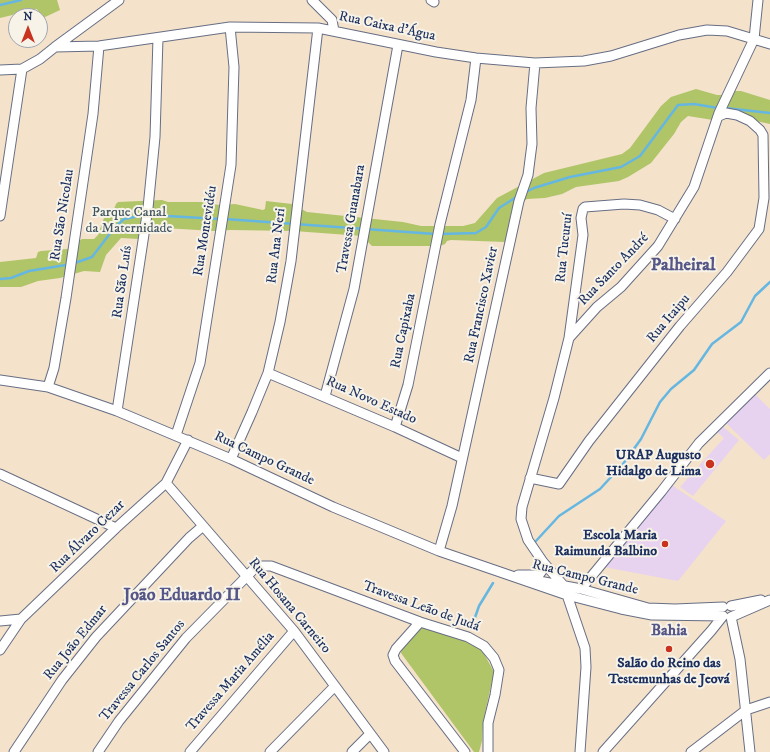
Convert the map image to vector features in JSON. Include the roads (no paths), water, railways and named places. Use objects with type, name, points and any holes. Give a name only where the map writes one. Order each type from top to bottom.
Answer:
[{"type":"street","points":[[0,70],[22,69],[40,59],[119,0]]},
{"type":"street","points":[[312,0],[332,20],[334,31]]},
{"type":"street","name":"Rua Santo André","points":[[564,586],[543,562],[528,540],[521,519],[522,507],[569,338],[597,307],[621,287],[643,263],[658,246],[675,219],[700,172],[719,114],[754,39],[758,0]]},
{"type":"street","name":"Rua Caixa d'Água","points":[[55,47],[99,46],[230,27],[318,28],[398,45],[476,58],[535,63],[584,61],[611,56],[679,35],[707,30],[727,31],[770,44]]},
{"type":"street","name":"Rua Montevidéu","points":[[176,435],[200,363],[224,213],[233,129],[234,67],[230,27]]},
{"type":"street","name":"Rua Ana Neri","points":[[230,459],[252,412],[268,372],[280,322],[291,261],[318,28]]},
{"type":"street","name":"Rua São Luís","points":[[117,411],[148,208],[155,137],[158,38]]},
{"type":"street","name":"Travessa Guanabara","points":[[325,396],[354,289],[398,45]]},
{"type":"street","name":"Rua São Nicolau","points":[[48,387],[54,368],[93,114],[99,46]]},
{"type":"street","name":"Rua Capixaba","points":[[395,427],[408,385],[436,240],[471,100],[476,58]]},
{"type":"street","name":"Rua Francisco Xavier","points":[[439,551],[452,506],[520,200],[526,179],[532,144],[531,108],[535,63]]},
{"type":"street","points":[[0,216],[22,69]]},
{"type":"street","name":"Rua Itaipu","points":[[530,478],[559,484],[599,428],[680,326],[727,272],[759,229],[764,198],[763,135],[760,130],[750,121],[737,115],[726,113],[719,114]]},
{"type":"street","name":"Rua Tucuruí","points":[[569,338],[583,235],[583,209],[585,207],[624,204],[640,205],[658,210],[675,219]]},
{"type":"street","name":"Rua Novo Estado","points":[[268,372],[462,458]]},
{"type":"street","points":[[581,589],[661,492],[699,443],[770,373]]},
{"type":"street","name":"Rua Campo Grande","points":[[0,380],[48,387],[117,411],[188,440],[333,507],[439,551],[567,595],[641,613],[727,611],[770,599]]},
{"type":"street","name":"Rua Álvaro Cezar","points":[[0,650],[21,619],[116,528],[166,483],[188,440]]},
{"type":"street","points":[[0,474],[116,528]]},
{"type":"street","name":"Rua Hosana Carneiro","points":[[166,483],[294,631],[334,687],[384,752]]},
{"type":"street","name":"Rua João Edmar","points":[[14,752],[62,680],[96,637],[189,538],[203,526]]},
{"type":"street","points":[[512,575],[539,574],[544,568],[543,562]]},
{"type":"street","name":"Travessa Leão de Judá","points":[[247,577],[254,569],[262,566],[271,566],[420,622],[468,637],[484,646],[494,658],[498,670],[495,695],[488,723],[488,752]]},
{"type":"street","name":"Rua Campo Grande","points":[[512,575],[581,589],[648,608],[727,611]]},
{"type":"street","name":"Travessa Carlos Santos","points":[[98,752],[119,721],[186,638],[247,577]]},
{"type":"street","points":[[564,586],[586,648],[580,752]]},
{"type":"street","points":[[727,611],[740,659],[750,752]]},
{"type":"street","points":[[603,752],[727,611]]},
{"type":"street","points":[[0,621],[21,619]]},
{"type":"street","points":[[420,622],[396,649],[393,655],[395,661],[465,752]]},
{"type":"street","name":"Travessa Maria Amélia","points":[[190,752],[294,631]]},
{"type":"street","points":[[270,752],[334,687]]},
{"type":"street","points":[[691,752],[746,710],[770,702]]},
{"type":"street","points":[[352,752],[370,734]]},
{"type":"waterway","points":[[0,5],[21,0]]},
{"type":"waterway","points":[[524,193],[534,188],[570,177],[621,167],[640,156],[678,105],[694,104],[718,108]]},
{"type":"waterway","points":[[725,108],[770,113]]},
{"type":"waterway","points":[[440,234],[476,233],[486,227],[499,208],[518,196]]},
{"type":"waterway","points":[[0,279],[11,278],[29,271],[72,264],[92,257],[115,227],[124,219],[144,215]]},
{"type":"waterway","points":[[149,215],[220,219]]},
{"type":"waterway","points":[[225,219],[435,234]]},
{"type":"waterway","points":[[535,542],[559,516],[600,489],[623,464],[641,439],[660,402],[671,389],[694,370],[712,344],[741,322],[755,296],[770,282]]},
{"type":"waterway","points":[[472,626],[479,606],[493,583]]},
{"type":"place","name":"URAP Augusto Hidalgo de Lima","points":[[710,464]]},
{"type":"place","name":"Escola Maria Raimunda Balbino","points":[[665,544]]},
{"type":"place","name":"Salão do Reino das Testemunhas de Jeová","points":[[669,649]]},
{"type":"district","name":"Palheiral","points":[[683,266]]},
{"type":"district","name":"João Eduardo II","points":[[182,596]]},
{"type":"district","name":"Bahia","points":[[669,632]]},
{"type":"park label","name":"Parque Canal da Maternidade","points":[[129,222]]}]
